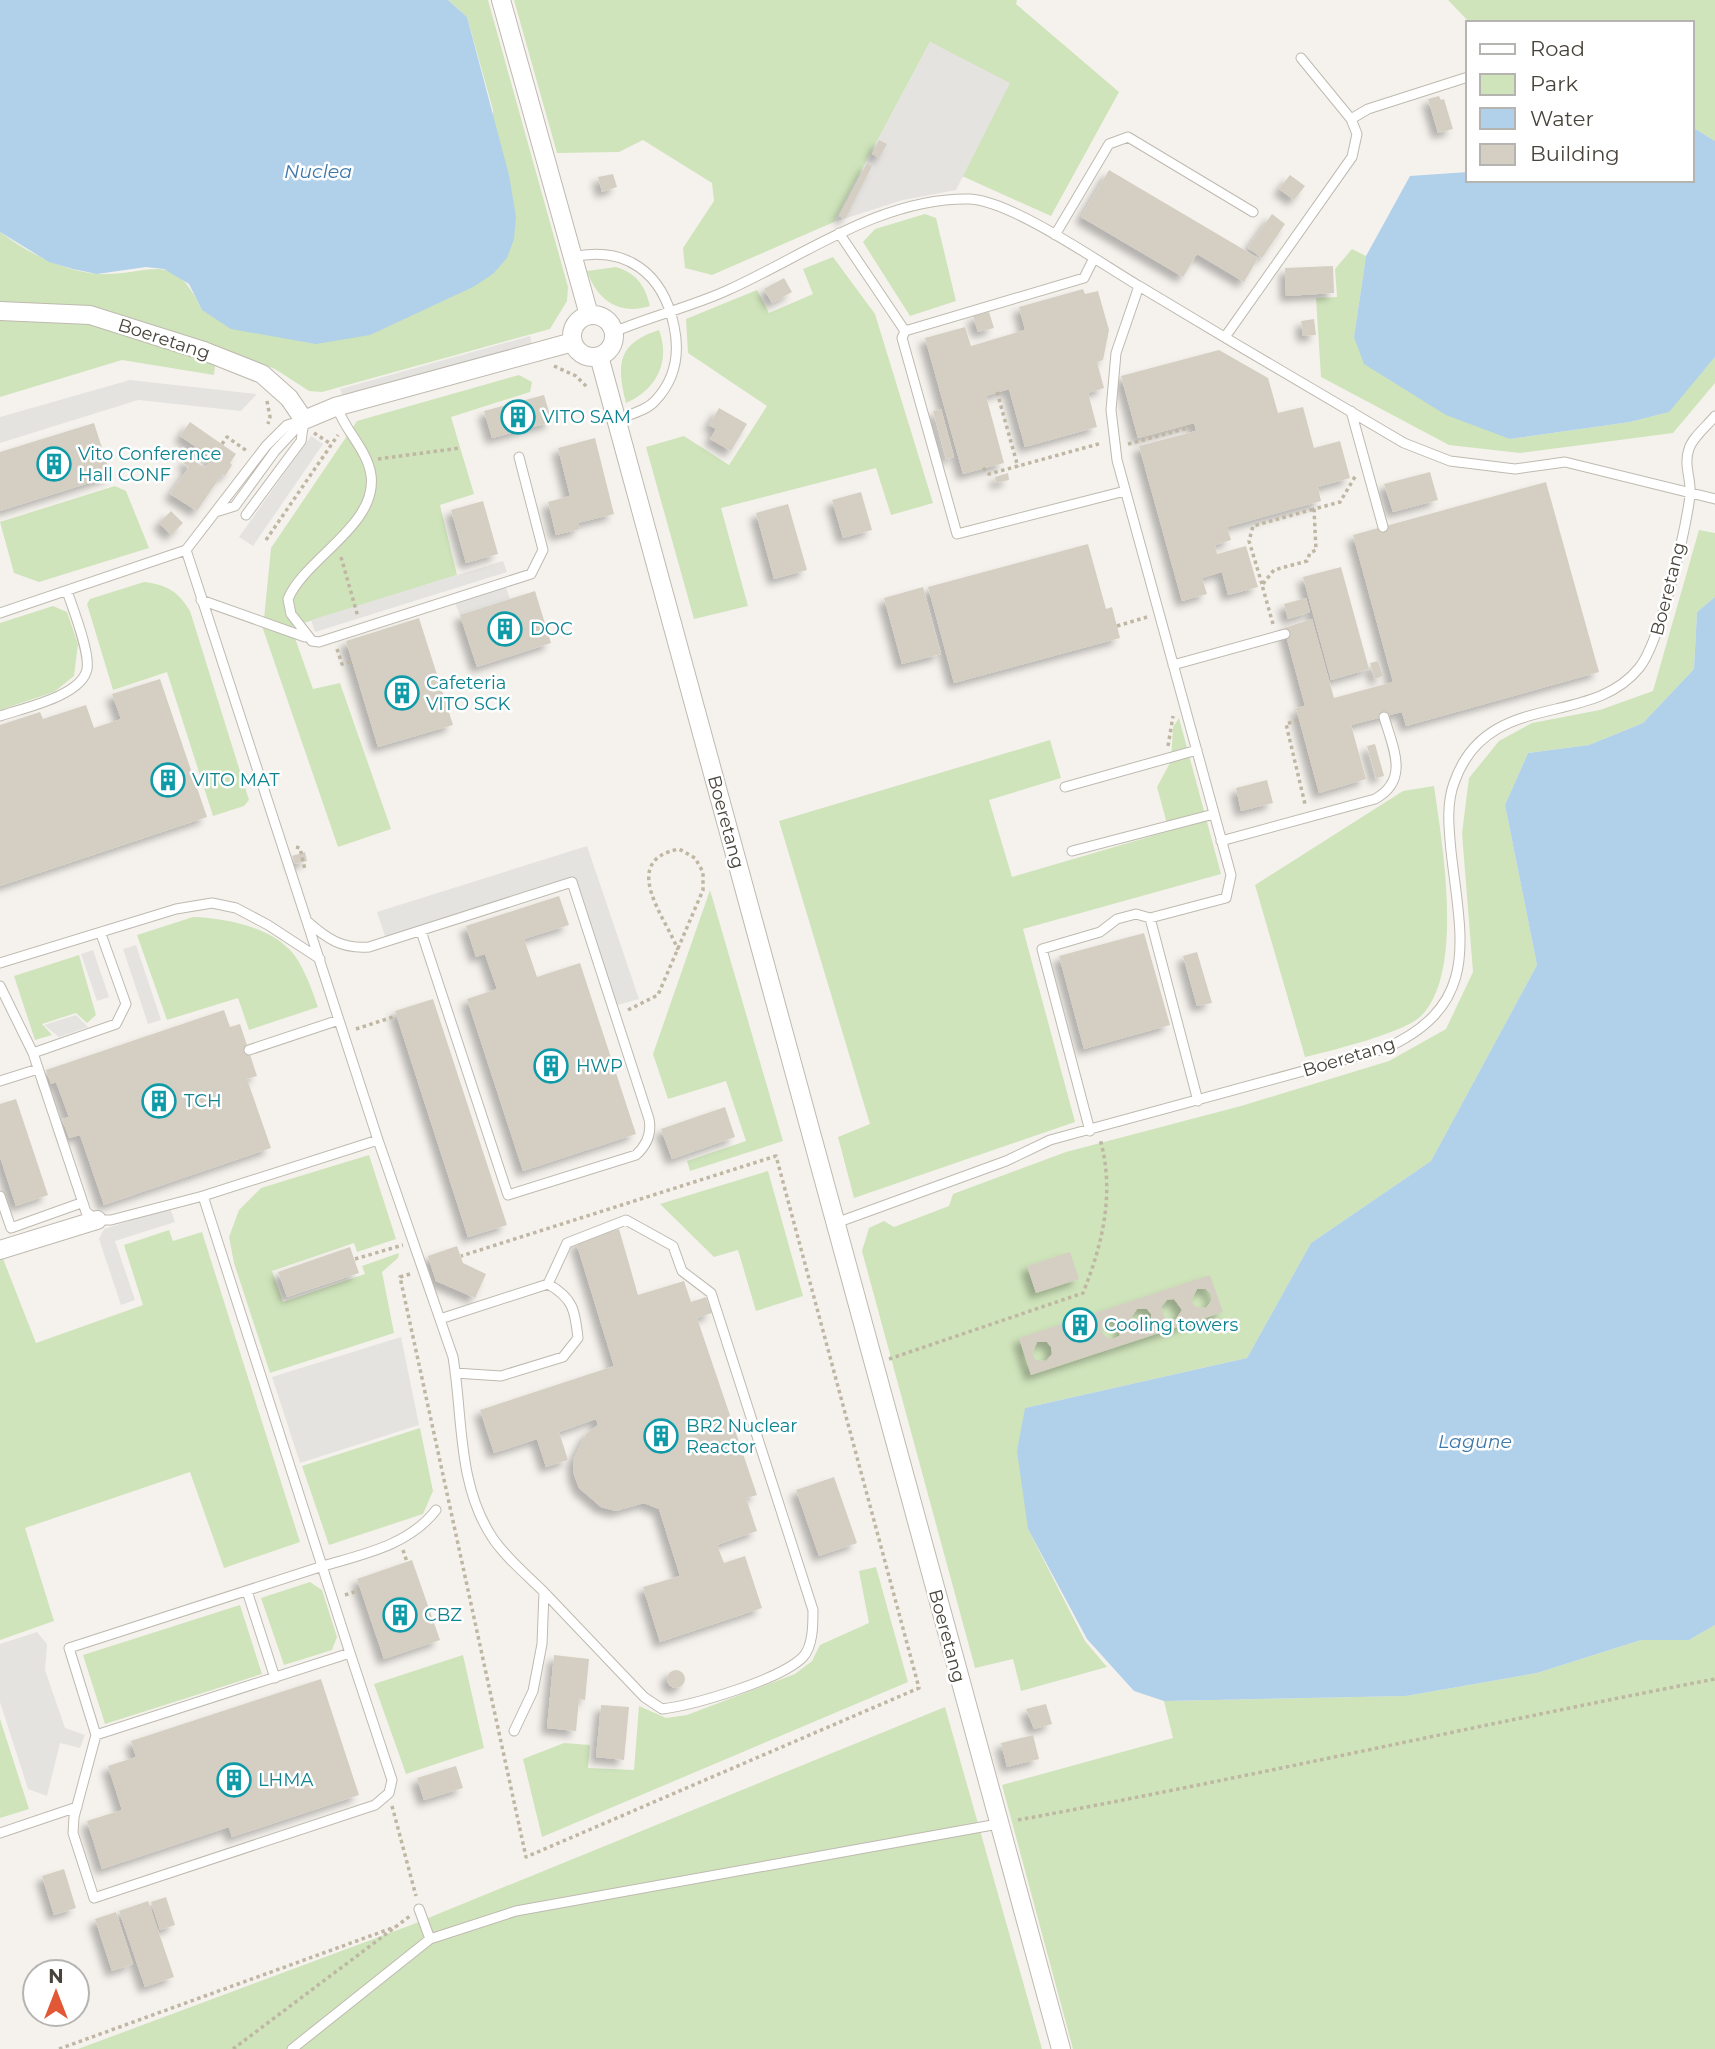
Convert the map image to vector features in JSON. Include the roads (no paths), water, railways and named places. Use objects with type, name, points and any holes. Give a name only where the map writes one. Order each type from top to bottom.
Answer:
[{"type":"street","points":[[501,0],[589,315]]},
{"type":"street","name":"Boeretang","points":[[0,311],[90,316],[204,351],[262,374],[289,398],[304,419]]},
{"type":"street","points":[[589,315],[607,321],[614,332],[612,344],[599,356],[585,355],[573,342],[577,322],[589,315]]},
{"type":"street","points":[[304,419],[337,407],[573,342]]},
{"type":"street","name":"Boeretang","points":[[599,356],[1060,2049]]},
{"type":"street","points":[[0,1250],[97,1220]]},
{"type":"lane","points":[[1225,337],[1352,157],[1357,134],[1351,119],[1301,58]]},
{"type":"lane","points":[[1351,119],[1368,109],[1466,78]]},
{"type":"lane","points":[[1055,235],[1110,144],[1128,136],[1252,212]]},
{"type":"lane","points":[[614,332],[671,313],[743,283],[839,233],[929,203],[972,199],[994,205],[1055,235],[1404,443],[1450,461],[1515,469],[1565,462],[1715,499]]},
{"type":"lane","points":[[839,233],[905,331]]},
{"type":"lane","points":[[572,257],[599,254],[624,258],[648,272],[665,292],[671,313],[677,358],[670,382],[653,404],[616,421]]},
{"type":"lane","points":[[905,331],[1084,278],[1094,258]]},
{"type":"lane","points":[[1094,1130],[1042,949],[1100,932],[1117,919],[1136,914],[1150,918],[1226,898],[1231,874],[1125,491],[1115,443],[1111,410],[1116,353],[1139,286]]},
{"type":"lane","points":[[905,331],[902,338],[957,534],[1125,491]]},
{"type":"lane","points":[[307,637],[290,614],[288,599],[359,517],[371,486],[366,460],[342,423],[337,407]]},
{"type":"lane","points":[[1351,411],[1383,527]]},
{"type":"lane","name":"Boeretang","points":[[836,1223],[1006,1161],[1033,1146],[1384,1049],[1411,1037],[1434,1019],[1447,1000],[1456,977],[1461,947],[1448,820],[1453,785],[1465,758],[1485,737],[1510,720],[1597,696],[1630,678],[1641,667],[1653,646],[1691,493],[1686,466],[1689,447],[1715,416]]},
{"type":"lane","points":[[0,612],[186,550],[219,512],[234,506],[275,451],[304,419]]},
{"type":"lane","points":[[246,515],[301,441],[304,419]]},
{"type":"lane","points":[[201,600],[319,642],[531,574],[543,550],[519,457]]},
{"type":"lane","points":[[186,550],[378,1140],[440,1319],[456,1373],[460,1440],[477,1505],[492,1537],[643,1698],[662,1709],[688,1706],[780,1672],[804,1656],[813,1631],[813,1610],[711,1293],[682,1271],[673,1246],[626,1220],[567,1243],[548,1284],[440,1319]]},
{"type":"lane","points":[[0,716],[68,693],[82,681],[88,668],[67,591]]},
{"type":"lane","points":[[1174,665],[1281,635]]},
{"type":"lane","points":[[1222,841],[1376,799],[1389,792],[1395,779],[1397,762],[1384,717]]},
{"type":"lane","points":[[1065,787],[1197,750]]},
{"type":"lane","points":[[1072,852],[1214,814]]},
{"type":"lane","points":[[306,920],[333,943],[352,948],[369,947],[572,882],[649,1119],[651,1128],[644,1147],[636,1155],[508,1195],[421,931]]},
{"type":"lane","points":[[0,963],[176,909],[212,903],[236,908],[268,925],[320,960]]},
{"type":"lane","points":[[1150,918],[1198,1101]]},
{"type":"lane","points":[[33,1053],[116,1024],[127,1004],[101,934]]},
{"type":"lane","points":[[0,986],[33,1053],[81,1203],[86,1212],[97,1220],[111,1220],[203,1196],[378,1140]]},
{"type":"lane","points":[[249,1050],[339,1020]]},
{"type":"lane","points":[[0,1080],[38,1069]]},
{"type":"lane","points":[[0,1196],[11,1228]]},
{"type":"lane","points":[[203,1196],[323,1566],[350,1653],[392,1780],[389,1793],[375,1805],[93,1898],[73,1833],[96,1735],[69,1648],[247,1591],[323,1566],[400,1541],[425,1524],[436,1510]]},
{"type":"lane","points":[[0,1231],[81,1203]]},
{"type":"lane","points":[[456,1373],[501,1376],[563,1357],[578,1338],[576,1313],[564,1293],[548,1284]]},
{"type":"lane","points":[[247,1591],[275,1678]]},
{"type":"lane","points":[[514,1731],[533,1691],[542,1644],[544,1592]]},
{"type":"lane","points":[[96,1735],[350,1653]]},
{"type":"lane","points":[[0,1833],[77,1807]]},
{"type":"lane","points":[[292,2049],[430,1939],[516,1911],[998,1824]]},
{"type":"lane","points":[[419,1909],[430,1939]]},
{"type":"water","name":"Nuclea","points":[[0,0],[448,0],[467,17],[509,175],[516,217],[514,239],[507,258],[493,274],[473,287],[370,335],[316,344],[231,329],[202,310],[189,284],[164,269],[146,267],[97,274],[49,262],[0,232]]},
{"type":"water","points":[[1694,128],[1715,141],[1715,357],[1669,412],[1630,422],[1510,439],[1446,415],[1364,364],[1354,337],[1366,256],[1410,176],[1466,172],[1466,182],[1694,182]]},
{"type":"water","name":"Lagune","points":[[1715,597],[1715,1625],[1689,1640],[1641,1640],[1537,1673],[1406,1696],[1164,1701],[1134,1691],[1087,1639],[1028,1529],[1017,1451],[1025,1408],[1247,1358],[1311,1243],[1431,1161],[1537,965],[1505,805],[1528,753],[1589,745],[1643,723],[1694,669],[1697,612]]},
{"type":"place","name":"VITO SAM","points":[[518,417]]},
{"type":"place","name":"Vito Conference Hall CONF","points":[[54,464]]},
{"type":"place","name":"DOC","points":[[505,629]]},
{"type":"place","name":"Cafeteria VITO SCK","points":[[402,693]]},
{"type":"place","name":"VITO MAT","points":[[168,780]]},
{"type":"place","name":"HWP","points":[[551,1066]]},
{"type":"place","name":"TCH","points":[[159,1101]]},
{"type":"place","name":"Cooling towers","points":[[1080,1325]]},
{"type":"place","name":"BR2 Nuclear Reactor","points":[[661,1436]]},
{"type":"place","name":"CBZ","points":[[400,1615]]},
{"type":"place","name":"LHMA","points":[[234,1780]]}]
